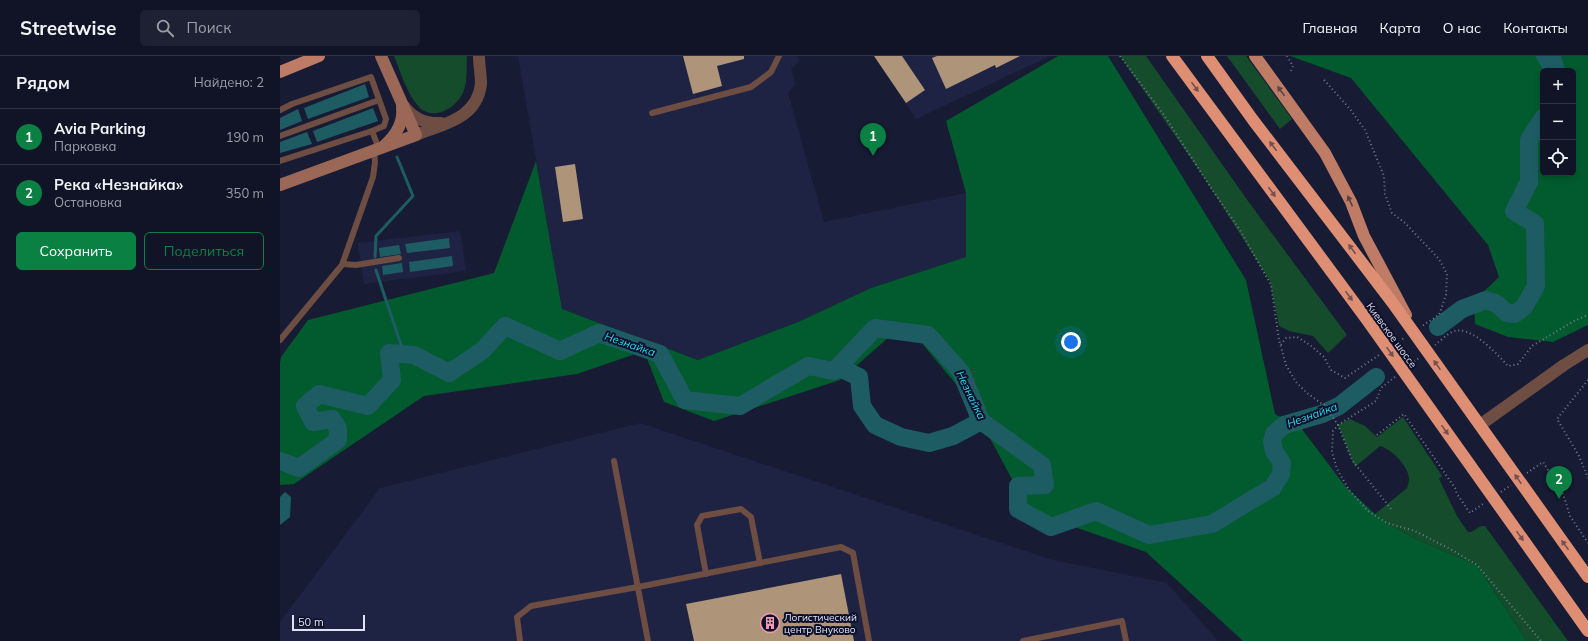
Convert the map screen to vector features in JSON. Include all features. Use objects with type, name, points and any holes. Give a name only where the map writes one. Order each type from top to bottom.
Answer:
[{"type":"highway","name":"Киевское шоссе","points":[[1172,56],[1367,320],[1588,631]]},
{"type":"highway","name":"Киевское шоссе","points":[[1207,56],[1253,120],[1395,300],[1446,379],[1588,577]]},
{"type":"main road","points":[[280,72],[319,56]]},
{"type":"main road","points":[[1255,56],[1325,152],[1351,202],[1364,236],[1395,300]]},
{"type":"street","points":[[381,56],[416,135]]},
{"type":"street","points":[[280,185],[416,135],[462,116],[469,111],[481,83],[479,56]]},
{"type":"street","points":[[400,100],[411,113],[420,120],[431,123],[447,123]]},
{"type":"street","points":[[379,149],[393,136],[399,127],[402,112],[400,100]]},
{"type":"street","points":[[1480,425],[1547,376],[1588,350]]},
{"type":"lane","points":[[652,113],[751,87],[771,72],[778,56]]},
{"type":"lane","points":[[280,110],[292,104],[371,77],[386,118],[384,126],[372,131],[280,161]]},
{"type":"lane","points":[[280,136],[379,100]]},
{"type":"lane","points":[[280,340],[333,278],[343,264],[373,177],[379,149],[372,131]]},
{"type":"lane","points":[[343,264],[356,265],[399,258]]},
{"type":"lane","points":[[614,461],[648,641]]},
{"type":"lane","points":[[706,574],[697,525],[702,516],[741,509],[752,517],[760,563]]},
{"type":"lane","points":[[520,641],[517,617],[531,606],[638,587],[841,547],[853,553],[869,641]]},
{"type":"lane","points":[[1023,641],[1122,621],[1126,641]]},
{"type":"path","points":[[1120,56],[1164,115],[1240,230],[1271,285],[1278,334],[1286,365],[1296,382],[1307,393],[1325,406],[1338,425],[1352,460],[1391,509]]},
{"type":"path","points":[[1287,56],[1293,66],[1291,71]]},
{"type":"path","points":[[1411,364],[1453,331],[1466,330],[1492,349],[1508,366],[1518,364],[1532,346],[1574,321],[1588,315]]},
{"type":"path","points":[[1399,374],[1381,388],[1376,401],[1338,425],[1333,431],[1332,452],[1337,469],[1349,490],[1368,511],[1387,523],[1415,531],[1477,565],[1540,641]]},
{"type":"path","points":[[1588,380],[1558,420],[1579,456],[1588,478]]},
{"type":"path","points":[[1376,435],[1404,414],[1455,488],[1457,494],[1470,513],[1490,500]]},
{"type":"path","points":[[1524,475],[1543,462],[1563,494],[1570,516],[1588,543]]},
{"type":"path","points":[[1496,495],[1512,484]]},
{"type":"shaded area","points":[[394,56],[467,56],[466,82],[461,96],[457,102],[446,110],[439,113],[426,112],[415,103],[411,97]]},
{"type":"shaded area","points":[[518,56],[798,56],[799,62],[791,68],[795,84],[788,93],[824,222],[966,193],[966,257],[871,288],[798,322],[698,360],[562,309]]},
{"type":"shaded area","points":[[874,56],[1050,56],[916,119]]},
{"type":"shaded area","points":[[1120,56],[1146,56],[1248,201],[1347,335],[1328,353],[1313,336],[1289,331],[1279,326],[1270,281],[1205,179]]},
{"type":"shaded area","points":[[1227,56],[1246,56],[1292,119],[1280,129]]},
{"type":"shaded area","points":[[1535,56],[1561,56],[1565,68],[1542,68]]},
{"type":"shaded area","points":[[365,84],[369,97],[308,119],[304,108]]},
{"type":"shaded area","points":[[373,108],[378,121],[317,142],[313,131]]},
{"type":"shaded area","points":[[298,109],[302,121],[280,130],[280,118]]},
{"type":"shaded area","points":[[307,132],[312,144],[280,153],[280,142]]},
{"type":"shaded area","points":[[460,231],[466,271],[364,284],[358,243]]},
{"type":"shaded area","points":[[449,238],[450,248],[407,253],[405,244]]},
{"type":"shaded area","points":[[399,245],[401,254],[380,257],[379,248]]},
{"type":"shaded area","points":[[452,256],[453,266],[410,272],[409,262]]},
{"type":"shaded area","points":[[402,263],[403,272],[383,275],[382,266]]},
{"type":"shaded area","points":[[1403,417],[1442,476],[1439,479],[1457,516],[1468,532],[1471,532],[1481,526],[1485,526],[1568,641],[1527,641],[1477,565],[1416,539],[1390,525],[1375,514],[1407,488],[1409,480],[1406,469],[1394,454],[1380,446],[1355,467],[1338,425],[1350,419],[1365,426],[1377,437]]},
{"type":"shaded area","points":[[640,423],[1053,560],[1167,583],[1218,641],[280,641],[280,622],[380,488]]},
{"type":"shaded area","points":[[285,492],[291,497],[290,517],[280,525],[280,497]]},
{"type":"green space","points":[[1058,56],[1108,56],[1246,280],[1275,414],[1301,428],[1345,486],[1375,514],[1390,525],[1416,539],[1477,565],[1527,641],[1243,641],[1146,552],[1029,511],[970,401],[905,323],[840,380],[714,421],[664,402],[644,351],[577,374],[424,396],[294,484],[280,485],[281,357],[308,320],[494,273],[536,161],[562,309],[698,360],[798,322],[871,288],[966,257],[966,193],[946,121]]},
{"type":"green space","points":[[1290,56],[1588,56],[1588,325],[1553,342],[1508,337],[1475,324],[1474,301],[1499,277],[1488,245],[1351,78]]},
{"type":"building","points":[[683,56],[744,56],[744,59],[717,66],[722,86],[693,94]]},
{"type":"building","points":[[874,56],[902,56],[925,90],[906,103]]},
{"type":"building","points":[[937,56],[1020,56],[996,68],[995,65],[946,89],[932,58]]},
{"type":"building","points":[[575,164],[583,219],[563,222],[555,167]]},
{"type":"building","name":"Логистический центр Внуково","points":[[841,574],[854,641],[694,641],[686,604]]},
{"type":"waterway","name":"Незнайка","points":[[1438,327],[1462,309],[1486,300],[1497,304],[1507,313],[1515,314],[1524,307],[1536,286],[1535,224],[1514,211],[1529,182],[1529,140],[1540,123]]},
{"type":"waterway","points":[[375,257],[376,236],[413,196],[397,157]]},
{"type":"waterway","points":[[376,270],[404,354]]},
{"type":"waterway","name":"Незнайка","points":[[280,461],[299,468],[338,440],[338,429],[332,419],[313,422],[305,406],[319,394],[368,406],[392,380],[389,353],[414,355],[449,373],[482,351],[505,326],[560,351],[599,333],[660,354],[685,400],[740,406],[808,366],[834,371],[875,328],[928,335],[961,372],[981,421],[1042,465],[1045,485],[1018,486],[1018,509],[1051,527],[1096,511],[1149,535],[1212,524],[1273,487],[1281,474],[1282,463],[1274,451],[1272,442],[1274,434],[1284,425],[1322,414],[1339,406],[1376,377]]},
{"type":"waterway","points":[[838,367],[859,377],[862,406],[875,425],[901,437],[929,443],[953,436],[981,421]]},
{"type":"place","name":"Avia Parking","points":[[873,156]]},
{"type":"place","name":"Река «Незнайка»","points":[[1559,499]]},
{"type":"place","name":"Логистический центр Внуково","points":[[770,623]]}]
